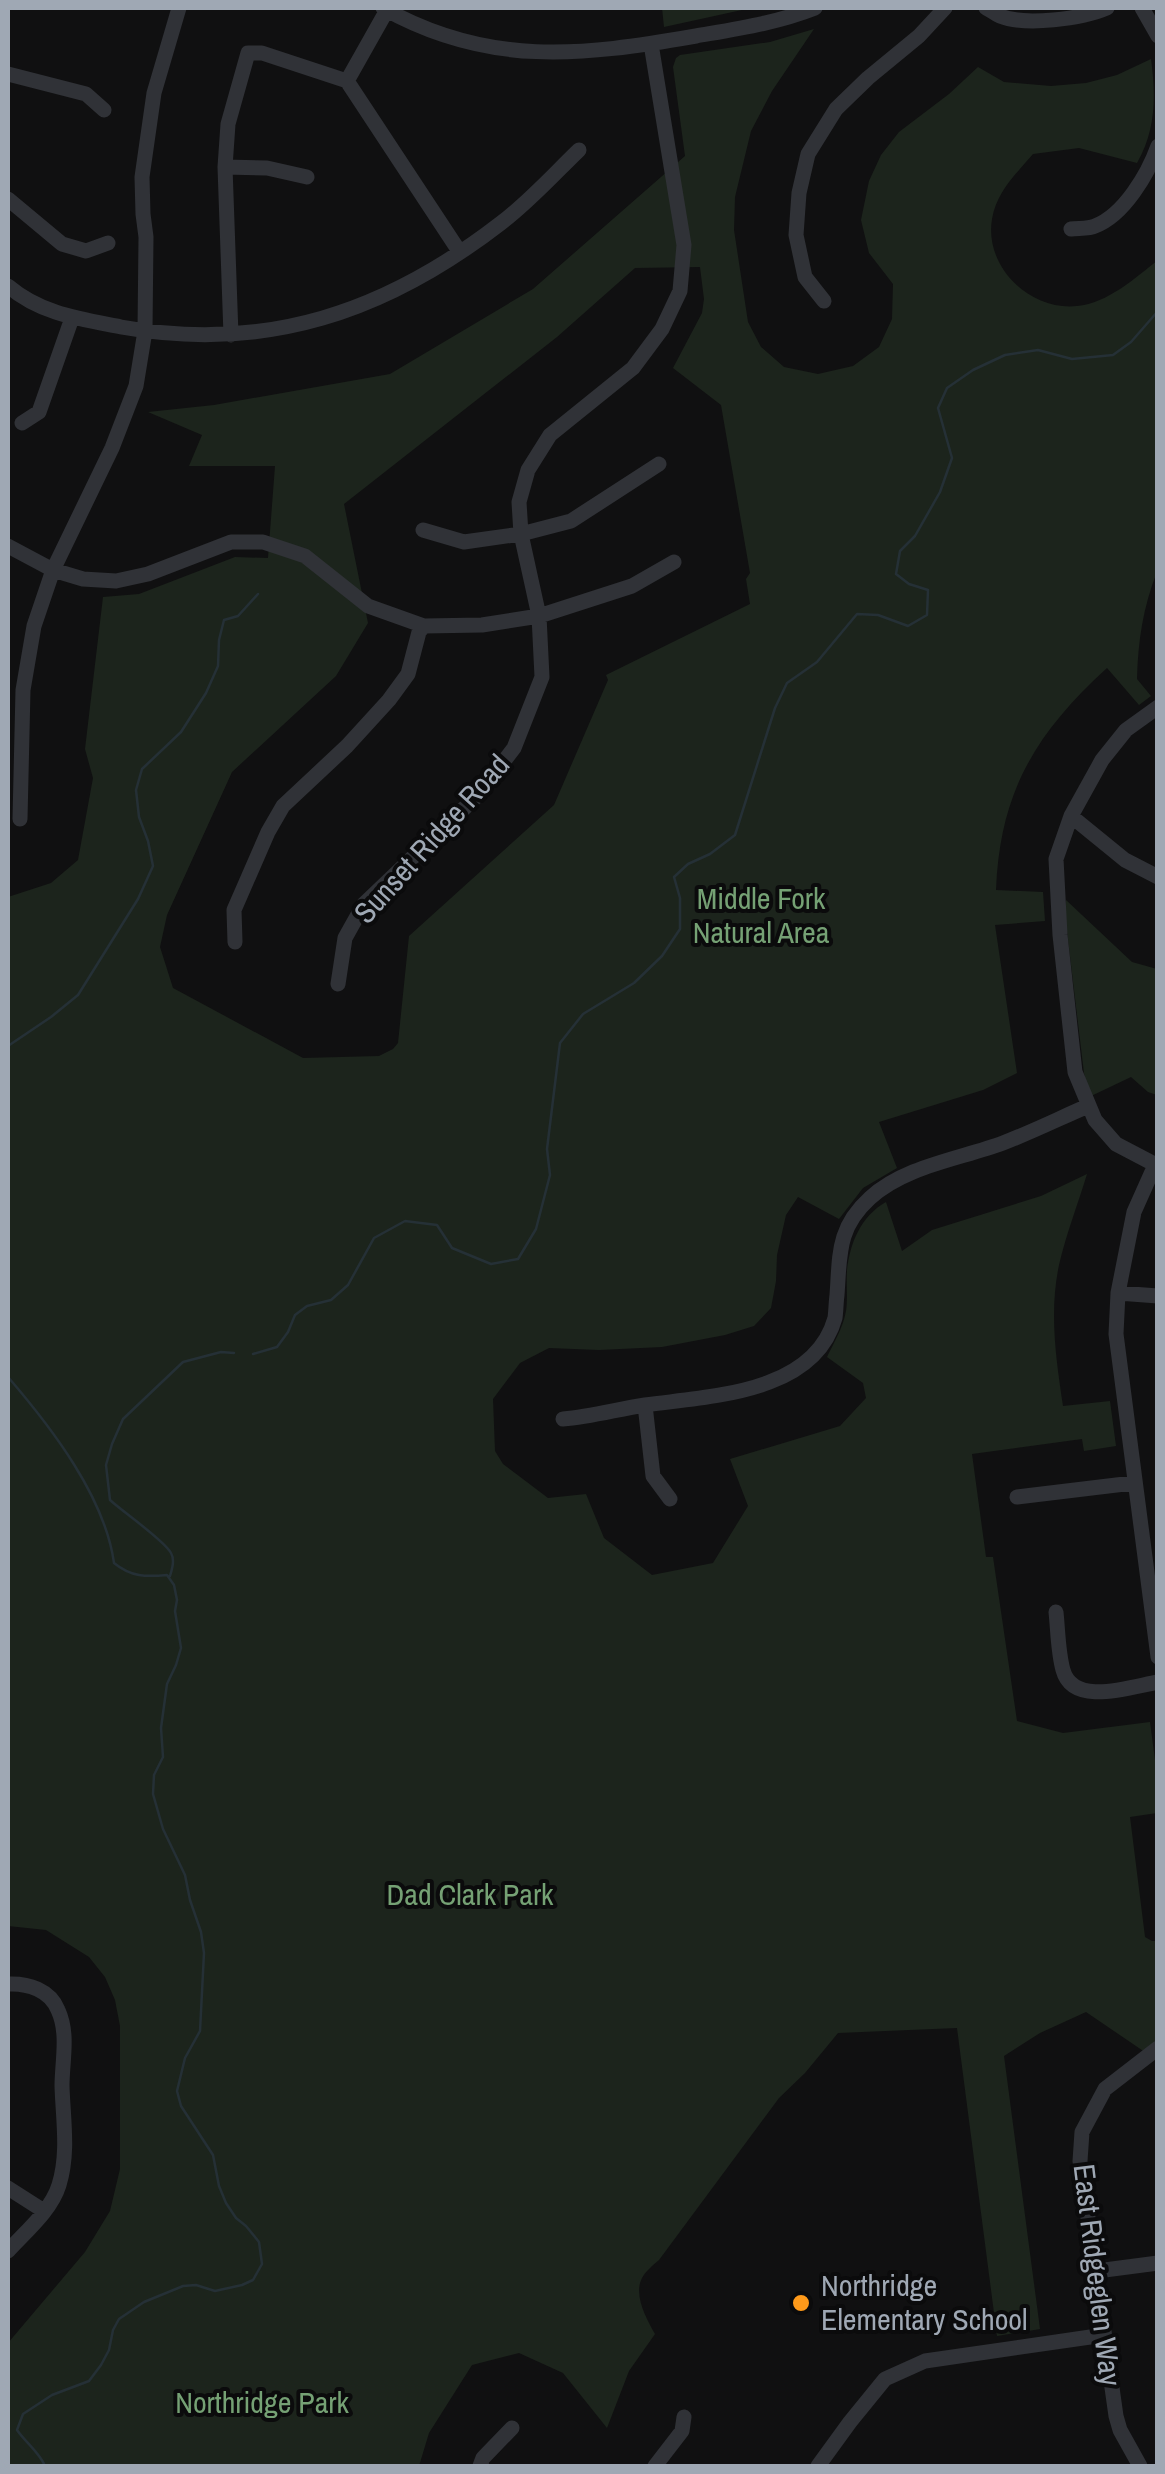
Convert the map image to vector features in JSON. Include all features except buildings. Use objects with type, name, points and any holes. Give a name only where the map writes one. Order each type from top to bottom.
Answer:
[{"type":"street","points":[[20,819],[23,690],[34,626],[53,570],[112,448],[136,386],[146,331],[142,177],[154,93],[179,8]]},
{"type":"street","points":[[348,81],[385,9],[424,29],[496,50],[576,53],[652,44],[776,21],[815,8]]},
{"type":"street","points":[[824,301],[804,278],[796,236],[799,193],[808,154],[836,108],[919,36],[945,8]]},
{"type":"street","points":[[986,8],[1002,17],[1051,21],[1107,8]]},
{"type":"street","points":[[1142,8],[1158,36]]},
{"type":"street","name":"Sunset Ridge Road","points":[[338,984],[345,938],[364,904],[478,795],[514,748],[542,678],[539,616],[521,534],[519,502],[528,470],[550,435],[633,368],[662,330],[680,291],[684,245],[652,44]]},
{"type":"street","points":[[231,335],[225,167],[228,124],[248,53],[262,53],[348,81],[459,252]]},
{"type":"street","points":[[8,74],[86,94],[104,110]]},
{"type":"street","points":[[1072,229],[1095,226],[1114,214],[1142,180],[1158,146]]},
{"type":"street","points":[[8,286],[46,310],[146,331],[231,335],[306,324],[362,306],[415,280],[459,252],[502,222],[579,150]]},
{"type":"street","points":[[225,167],[267,168],[306,177]]},
{"type":"street","points":[[8,199],[62,244],[86,251],[108,243]]},
{"type":"street","points":[[22,424],[39,412],[72,318]]},
{"type":"street","points":[[424,530],[464,542],[521,534],[571,521],[659,464]]},
{"type":"street","points":[[8,546],[53,570],[83,579],[116,581],[148,574],[231,542],[263,542],[305,556],[368,606],[424,626],[482,624],[539,616],[632,586],[674,562]]},
{"type":"street","points":[[236,942],[234,910],[283,806],[348,746],[389,700],[408,674],[424,626]]},
{"type":"street","points":[[1156,710],[1126,730],[1102,760],[1071,816],[1056,859],[1075,1072],[1095,1120],[1116,1144],[1156,1166],[1134,1212],[1118,1294],[1116,1334],[1158,1657]]},
{"type":"street","points":[[1071,816],[1125,860],[1158,878]]},
{"type":"street","points":[[563,1419],[738,1393],[802,1366],[822,1346],[834,1318],[841,1243],[850,1219],[873,1195],[912,1172],[1004,1142],[1088,1106]]},
{"type":"street","points":[[1118,1294],[1158,1296]]},
{"type":"street","points":[[646,1405],[653,1476],[670,1500]]},
{"type":"street","points":[[1016,1497],[1133,1483]]},
{"type":"street","points":[[1139,1516],[1158,1514]]},
{"type":"street","points":[[1056,1612],[1063,1673],[1073,1686],[1090,1694],[1158,1682]]},
{"type":"street","points":[[8,1984],[21,1983],[42,1990],[58,2008],[64,2033],[65,2154],[59,2188],[44,2212],[8,2252]]},
{"type":"street","name":"East Ridgeglen Way","points":[[1140,2466],[1120,2430],[1080,2161],[1082,2132],[1105,2089],[1158,2048]]},
{"type":"street","points":[[8,2188],[44,2212]]},
{"type":"street","points":[[1097,2271],[1158,2262]]},
{"type":"street","points":[[818,2466],[886,2379],[925,2361],[1104,2335]]},
{"type":"street","points":[[655,2466],[682,2431],[684,2417]]},
{"type":"street","points":[[480,2466],[512,2428]]},
{"type":"green space","points":[[662,8],[751,8],[664,27]]},
{"type":"green space","name":"Dad Clark Park","points":[[814,29],[772,91],[751,131],[735,197],[734,230],[748,322],[761,347],[784,367],[818,374],[853,366],[879,347],[892,319],[893,284],[869,253],[861,220],[869,181],[881,155],[899,132],[978,67],[1004,82],[1051,86],[1117,75],[1151,59],[1153,112],[1148,138],[1137,163],[1079,148],[1033,154],[998,200],[991,237],[995,254],[1014,282],[1027,293],[1060,306],[1100,300],[1158,260],[1157,572],[1142,624],[1137,679],[1151,696],[1139,705],[1107,668],[1060,716],[1026,766],[1014,793],[999,855],[996,890],[1043,892],[1045,921],[995,925],[1017,1073],[983,1090],[879,1122],[897,1168],[863,1188],[839,1219],[798,1197],[786,1215],[771,1308],[754,1326],[662,1347],[549,1348],[520,1363],[493,1399],[495,1451],[503,1464],[548,1498],[586,1494],[604,1538],[652,1575],[713,1563],[748,1506],[730,1459],[840,1426],[866,1398],[863,1383],[827,1357],[846,1311],[851,1250],[870,1215],[886,1202],[902,1251],[932,1230],[1041,1196],[1087,1174],[1059,1265],[1054,1300],[1056,1353],[1063,1406],[1110,1401],[1116,1446],[1084,1451],[1082,1439],[972,1454],[986,1557],[993,1557],[1017,1721],[1063,1733],[1150,1722],[1157,1813],[1130,1817],[1145,1937],[1157,1941],[1158,2061],[1086,2012],[1040,2033],[1004,2056],[1040,2329],[997,2336],[957,2028],[838,2033],[779,2098],[642,2278],[640,2299],[655,2334],[629,2371],[607,2428],[563,2373],[519,2353],[472,2365],[429,2433],[419,2466],[8,2466],[8,2343],[85,2252],[110,2211],[120,2169],[120,2026],[105,1977],[89,1957],[46,1930],[8,1926],[8,897],[51,883],[78,860],[93,778],[85,749],[103,597],[139,594],[235,557],[268,558],[275,466],[189,466],[202,435],[148,412],[214,405],[390,374],[533,289],[685,156],[673,67],[676,58],[770,42]],"holes":[[[700,267],[702,313],[673,368],[721,405],[750,573],[746,579],[750,604],[606,675],[608,680],[554,805],[409,936],[398,1043],[393,1049],[379,1056],[303,1058],[173,988],[160,947],[167,915],[232,772],[336,676],[368,623],[344,504],[557,337],[635,268]]]},
{"type":"green space","points":[[1066,900],[1132,962],[1157,969],[1157,1095],[1131,1077],[1089,1097]]},
{"type":"waterway","points":[[253,1354],[277,1347],[295,1315],[307,1306],[331,1300],[348,1285],[374,1238],[405,1221],[437,1225],[452,1248],[491,1264],[518,1259],[536,1229],[550,1175],[547,1149],[560,1043],[583,1014],[634,983],[662,956],[680,929],[680,898],[674,877],[735,835],[775,708],[787,683],[817,662],[857,614],[878,615],[908,626],[927,615],[928,590],[909,584],[896,574],[900,551],[915,536],[940,492],[952,458],[938,408],[947,388],[1005,355],[1038,350],[1072,359],[1113,355],[1131,342],[1158,311]]},
{"type":"waterway","points":[[8,1046],[78,995],[138,899],[153,866],[139,817],[136,790],[142,769],[181,732],[206,693],[218,666],[224,620],[238,616],[258,594]]},
{"type":"waterway","points":[[170,1576],[173,1559],[167,1547],[110,1500],[106,1465],[112,1444],[123,1419],[183,1362],[221,1352],[234,1353]]},
{"type":"waterway","points":[[8,1377],[58,1440],[88,1488],[109,1538],[114,1563],[139,1575],[167,1575],[174,1585],[181,1648],[167,1684],[161,1728],[163,1757],[154,1775],[153,1794],[163,1829],[185,1875],[204,1953],[200,2031],[185,2058],[177,2091],[181,2106],[213,2155],[226,2203],[259,2242],[262,2264],[253,2280],[242,2285],[215,2291],[183,2286],[144,2302],[119,2319],[109,2350],[89,2381],[52,2395],[23,2414],[17,2430],[45,2466]]},
{"type":"place","name":"Northridge Elementary School","points":[[801,2303]]},
{"type":"park label","name":"Middle Fork Natural Area","points":[[761,916]]},
{"type":"park label","name":"Northridge Park","points":[[262,2403]]}]
